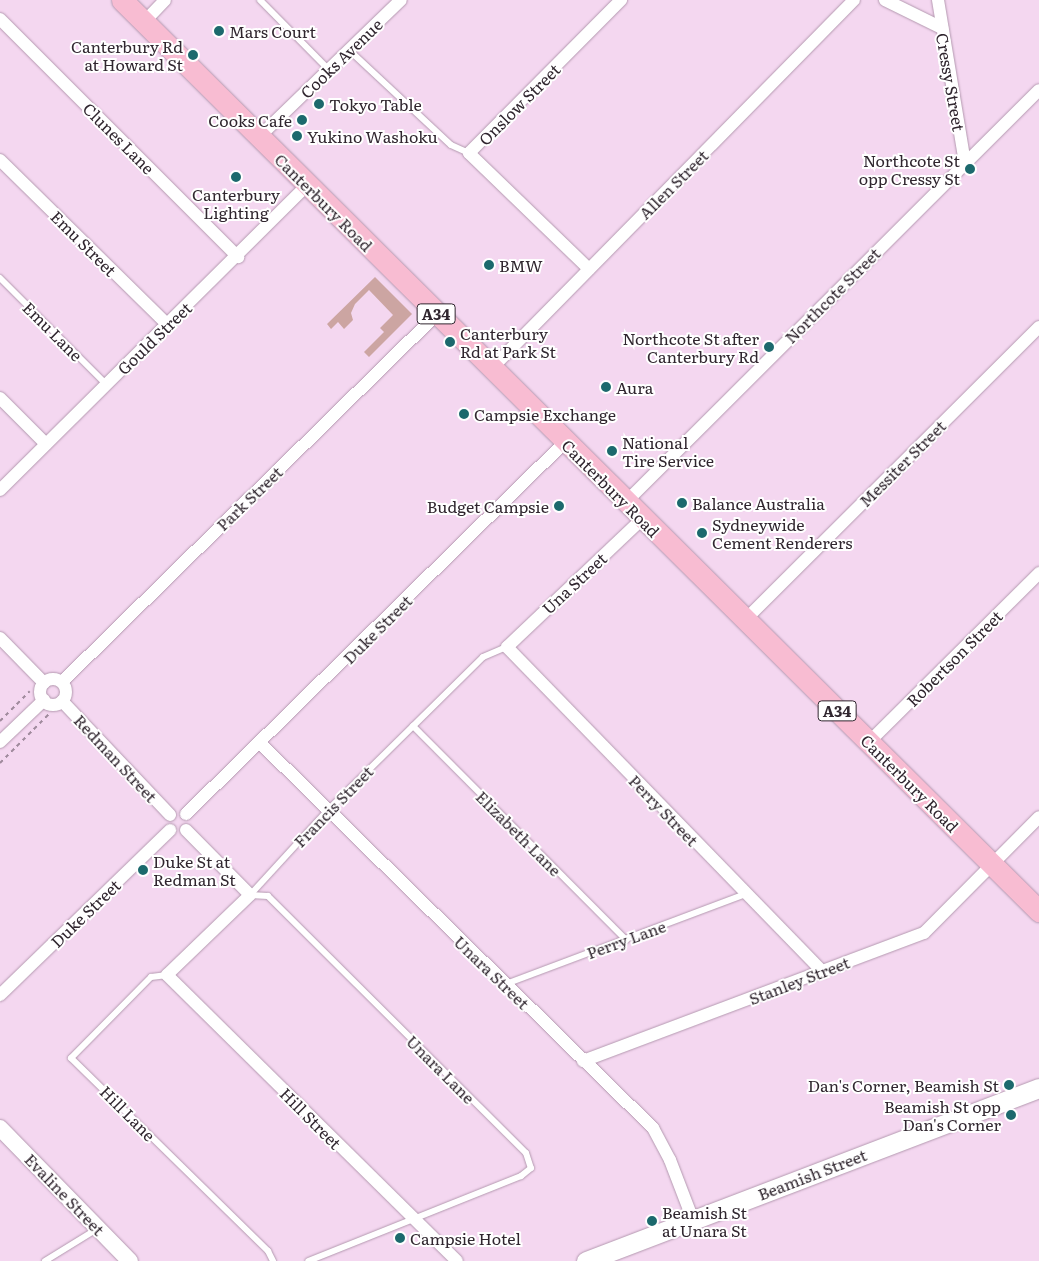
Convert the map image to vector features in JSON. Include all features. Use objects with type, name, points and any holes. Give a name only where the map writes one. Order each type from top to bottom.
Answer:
[{"type":"highway","name":"Canterbury Road","points":[[122,0],[1039,911]]},
{"type":"main road","name":"Beamish Street","points":[[586,1261],[1039,1088]]},
{"type":"street","points":[[144,22],[166,0]]},
{"type":"street","name":"Cooks Avenue","points":[[260,137],[401,0]]},
{"type":"street","name":"Onslow Street","points":[[589,269],[470,153],[621,0]]},
{"type":"street","name":"Allen Street","points":[[492,368],[854,0]]},
{"type":"street","points":[[885,0],[942,28]]},
{"type":"street","name":"Cressy Street","points":[[938,0],[965,163]]},
{"type":"street","name":"Clunes Lane","points":[[0,19],[238,257]]},
{"type":"street","name":"Northcote Street","points":[[626,502],[1039,90]]},
{"type":"street","name":"Emu Street","points":[[0,160],[168,325]]},
{"type":"street","name":"Gould Street","points":[[0,490],[238,257],[307,185]]},
{"type":"street","name":"Park Street","points":[[62,682],[437,314]]},
{"type":"street","name":"Messiter Street","points":[[745,620],[1039,327]]},
{"type":"street","points":[[0,398],[46,444]]},
{"type":"street","name":"Duke Street","points":[[186,814],[261,744],[565,442]]},
{"type":"street","name":"Una Street","points":[[507,647],[642,518]]},
{"type":"street","name":"Robertson Street","points":[[869,742],[1039,574]]},
{"type":"street","points":[[0,638],[44,683]]},
{"type":"street","name":"Perry Street","points":[[507,647],[823,972]]},
{"type":"street","points":[[54,679],[62,682],[66,693],[62,701],[51,704],[44,700],[40,692],[44,683],[54,679]]},
{"type":"street","points":[[0,742],[44,700]]},
{"type":"street","name":"Redman Street","points":[[62,701],[170,815]]},
{"type":"street","name":"Unara Street","points":[[261,744],[506,984],[661,1140],[693,1220]]},
{"type":"street","points":[[180,811],[186,814],[190,824],[180,834],[170,830],[167,821],[170,815],[180,811]]},
{"type":"street","name":"Stanley Street","points":[[583,1061],[924,933],[1039,817]]},
{"type":"street","name":"Duke Street","points":[[0,995],[170,830]]},
{"type":"street","points":[[186,830],[250,895]]},
{"type":"street","name":"Francis Street","points":[[167,975],[250,895]]},
{"type":"street","name":"Hill Street","points":[[167,975],[457,1261]]},
{"type":"street","name":"Evaline Street","points":[[0,1128],[130,1261]]},
{"type":"lane","points":[[260,0],[328,69]]},
{"type":"lane","points":[[349,50],[451,145],[470,153]]},
{"type":"lane","name":"Emu Lane","points":[[0,278],[107,385]]},
{"type":"lane","name":"Francis Street","points":[[250,895],[327,810],[483,657],[507,647]]},
{"type":"lane","name":"Elizabeth Lane","points":[[413,726],[626,940]]},
{"type":"lane","name":"Perry Lane","points":[[506,984],[746,894]]},
{"type":"lane","name":"Unara Lane","points":[[250,895],[268,896],[526,1153],[532,1168],[521,1176],[415,1220]]},
{"type":"lane","name":"Hill Lane","points":[[167,975],[152,977],[71,1058],[268,1251],[273,1261]]},
{"type":"lane","points":[[308,1261],[415,1220]]},
{"type":"lane","points":[[45,1261],[98,1228]]},
{"type":"path","points":[[0,721],[30,691]]},
{"type":"path","points":[[0,763],[50,713]]},
{"type":"shaded area","points":[[375,277],[412,314],[369,357],[364,352],[384,332],[380,328],[393,315],[369,290],[355,304],[351,313],[353,320],[344,329],[338,322],[331,329],[327,324]]},
{"type":"place","name":"Mars Court","points":[[219,31]]},
{"type":"place","name":"Canterbury Rd at Howard St","points":[[193,55]]},
{"type":"place","name":"Tokyo Table","points":[[319,104]]},
{"type":"place","name":"Cooks Cafe","points":[[302,120]]},
{"type":"place","name":"Yukino Washoku","points":[[297,136]]},
{"type":"place","name":"Northcote St opp Cressy St","points":[[970,169]]},
{"type":"place","name":"Canterbury Lighting","points":[[236,177]]},
{"type":"place","name":"BMW","points":[[489,265]]},
{"type":"place","name":"Canterbury Rd at Park St","points":[[450,342]]},
{"type":"place","name":"Northcote St after Canterbury Rd","points":[[769,347]]},
{"type":"place","name":"Aura","points":[[606,387]]},
{"type":"place","name":"Campsie Exchange","points":[[464,414]]},
{"type":"place","name":"National Tire Service","points":[[612,451]]},
{"type":"place","name":"Balance Australia","points":[[682,503]]},
{"type":"place","name":"Budget Campsie","points":[[559,506]]},
{"type":"place","name":"Sydneywide Cement Renderers","points":[[702,533]]},
{"type":"place","name":"Duke St at Redman St","points":[[143,870]]},
{"type":"place","name":"Dan's Corner, Beamish St","points":[[1009,1085]]},
{"type":"place","name":"Beamish St opp Dan's Corner","points":[[1011,1115]]},
{"type":"place","name":"Beamish St at Unara St","points":[[652,1221]]},
{"type":"place","name":"Campsie Hotel","points":[[400,1238]]}]
